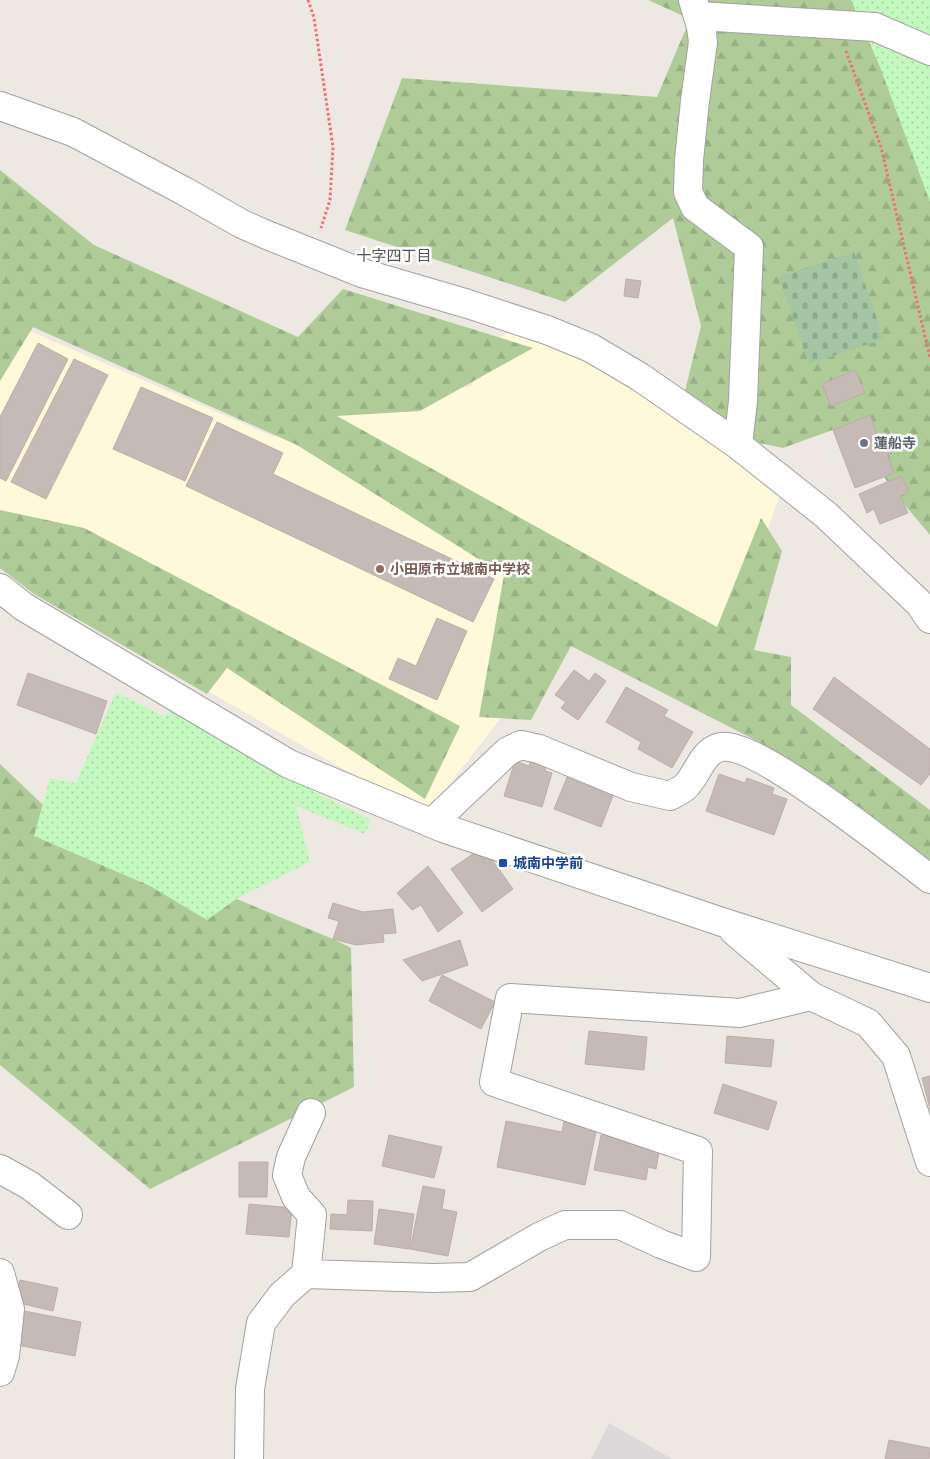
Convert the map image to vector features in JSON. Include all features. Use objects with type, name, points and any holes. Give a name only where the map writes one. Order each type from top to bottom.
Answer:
[{"type":"street","points":[[738,445],[743,401],[749,247],[706,217],[695,207],[688,192],[694,111],[703,42],[696,8],[875,27],[930,51]]},
{"type":"street","points":[[0,106],[73,132],[176,186],[242,224],[314,254],[362,273],[548,330],[591,348],[640,377],[738,445],[826,515],[919,602],[930,619]]},
{"type":"street","points":[[0,588],[24,607],[289,764],[432,823],[722,922],[866,969],[927,979]]},
{"type":"street","points":[[432,823],[508,751],[521,745],[540,749],[631,787],[670,796],[686,786],[710,752],[722,747],[740,751],[768,762],[832,805],[930,879]]},
{"type":"street","points":[[722,922],[811,996],[868,1023],[896,1056],[930,1162]]},
{"type":"street","points":[[306,1274],[433,1278],[470,1277],[539,1237],[565,1226],[620,1225],[661,1244],[696,1257],[698,1151],[494,1082],[510,998],[740,1013],[811,996]]},
{"type":"street","points":[[248,1459],[250,1389],[261,1323],[282,1296],[306,1274],[312,1215],[296,1197],[287,1175],[291,1157],[312,1113]]},
{"type":"street","points":[[0,1169],[29,1185],[68,1215]]},
{"type":"street","points":[[0,1273],[10,1310],[5,1356],[0,1372]]},
{"type":"path","points":[[308,0],[317,35],[333,147],[330,200],[314,254]]},
{"type":"path","points":[[837,24],[881,147],[930,358]]},
{"type":"shaded area","name":"小田原市立城南中学校","points":[[525,325],[626,373],[780,495],[762,546],[710,650],[603,586],[431,808],[371,785],[225,701],[20,577],[0,561],[0,351],[3,345],[32,332],[272,436],[299,436],[360,366],[425,396],[471,386],[500,337]]},
{"type":"shaded area","points":[[609,1423],[672,1459],[591,1459]]},
{"type":"green space","points":[[648,0],[930,0],[930,535],[881,473],[860,420],[783,448],[722,435],[683,399],[701,326],[673,218],[565,302],[345,230],[402,78],[657,97],[690,19]]},
{"type":"green space","points":[[851,0],[930,0],[930,202],[880,67]]},
{"type":"green space","points":[[0,170],[94,245],[298,337],[343,289],[533,348],[420,411],[337,416],[717,627],[761,518],[782,551],[754,650],[791,657],[791,705],[930,810],[930,860],[767,746],[571,646],[531,720],[479,717],[504,575],[297,445],[33,327],[0,381]]},
{"type":"green space","points":[[854,252],[884,339],[809,364],[779,277]]},
{"type":"green space","points":[[0,510],[84,528],[460,726],[425,799],[227,668],[207,694],[34,594],[0,568]]},
{"type":"green space","points":[[116,692],[165,717],[171,706],[328,799],[371,820],[365,834],[296,806],[310,862],[238,898],[207,920],[150,886],[34,836],[50,778],[76,783]]},
{"type":"green space","points":[[0,764],[60,821],[351,948],[354,1087],[150,1189],[0,1065]]},
{"type":"building","points":[[626,279],[641,281],[638,298],[624,296]]},
{"type":"building","points":[[38,343],[68,359],[6,481],[0,478],[0,417]]},
{"type":"building","points":[[74,359],[108,375],[46,499],[11,482]]},
{"type":"building","points":[[855,370],[865,393],[831,406],[822,384]]},
{"type":"building","points":[[141,387],[213,418],[185,481],[113,449]]},
{"type":"building","name":"蓮船寺","points":[[870,415],[878,435],[886,432],[893,452],[887,454],[894,473],[855,488],[833,430]]},
{"type":"building","points":[[217,422],[283,453],[273,474],[494,579],[473,622],[186,486]]},
{"type":"building","points":[[901,476],[909,492],[900,496],[908,513],[880,524],[874,509],[867,513],[859,494]]},
{"type":"building","points":[[437,618],[467,631],[437,700],[389,679],[398,658],[416,666]]},
{"type":"building","points":[[574,670],[589,681],[595,673],[606,681],[578,720],[561,708],[566,702],[555,695]]},
{"type":"building","points":[[28,673],[107,701],[96,734],[17,705]]},
{"type":"building","points":[[834,677],[930,749],[930,774],[921,785],[813,709]]},
{"type":"building","points":[[626,687],[668,710],[664,716],[693,732],[672,768],[638,749],[641,742],[606,722]]},
{"type":"building","points":[[532,757],[547,762],[545,771],[552,773],[542,807],[504,796],[515,761],[529,766]]},
{"type":"building","points":[[719,774],[745,783],[747,778],[774,788],[772,794],[787,799],[774,835],[706,811]]},
{"type":"building","points":[[568,775],[614,793],[601,827],[554,809]]},
{"type":"building","points":[[483,847],[513,889],[482,912],[451,869]]},
{"type":"building","points":[[428,866],[463,913],[438,932],[421,905],[412,910],[397,893]]},
{"type":"building","points":[[333,903],[363,912],[393,909],[396,933],[383,934],[384,942],[356,945],[333,939],[339,921],[328,918]]},
{"type":"building","points":[[460,940],[468,965],[422,981],[403,960]]},
{"type":"building","points":[[442,975],[495,1002],[481,1029],[429,1001]]},
{"type":"building","points":[[589,1031],[647,1037],[644,1070],[585,1064]]},
{"type":"building","points":[[727,1036],[774,1040],[771,1067],[725,1063]]},
{"type":"building","points":[[930,1076],[930,1109],[922,1078]]},
{"type":"building","points":[[723,1084],[777,1102],[768,1130],[714,1113]]},
{"type":"building","points":[[506,1121],[562,1132],[564,1121],[597,1127],[585,1185],[497,1167]]},
{"type":"building","points":[[389,1135],[442,1147],[434,1178],[382,1166]]},
{"type":"building","points":[[601,1135],[660,1146],[656,1169],[648,1167],[646,1180],[594,1170]]},
{"type":"building","points":[[239,1162],[268,1162],[267,1197],[239,1197]]},
{"type":"building","points":[[423,1186],[445,1190],[442,1209],[457,1212],[448,1256],[410,1249]]},
{"type":"building","points":[[348,1200],[373,1201],[372,1231],[330,1229],[331,1214],[347,1215]]},
{"type":"building","points":[[249,1204],[292,1208],[289,1237],[246,1234]]},
{"type":"building","points":[[379,1209],[414,1214],[409,1249],[374,1244]]},
{"type":"building","points":[[20,1280],[58,1288],[53,1311],[15,1302]]},
{"type":"building","points":[[24,1311],[81,1322],[75,1356],[17,1345]]},
{"type":"building","points":[[889,1440],[930,1448],[929,1459],[885,1459]]},
{"type":"place","name":"蓮船寺","points":[[864,443]]},
{"type":"place","name":"小田原市立城南中学校","points":[[380,569]]},
{"type":"place","name":"城南中学前","points":[[503,863]]},
{"type":"district","name":"十字四丁目","points":[[394,256]]}]
